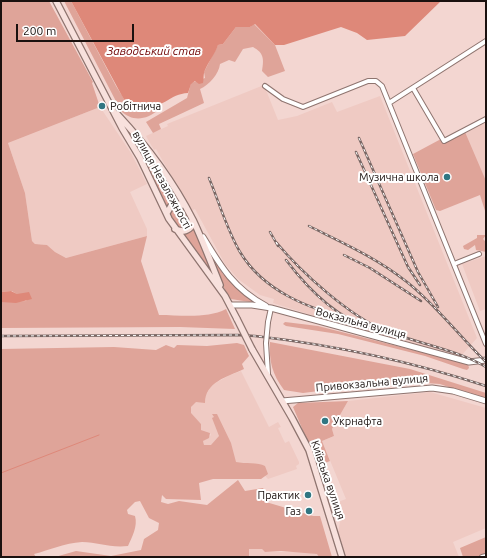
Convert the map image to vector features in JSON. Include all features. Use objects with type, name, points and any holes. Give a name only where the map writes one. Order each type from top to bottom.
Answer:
[{"type":"main road","name":"вулиця Незалежності","points":[[56,1],[122,128],[140,158],[175,229],[225,296]]},
{"type":"main road","name":"вулиця Незалежності","points":[[113,109],[156,159],[192,220],[225,296],[252,349]]},
{"type":"main road","points":[[167,213],[171,206],[178,204],[183,205]]},
{"type":"main road","points":[[175,229],[181,231],[188,230],[191,227],[192,220]]},
{"type":"main road","name":"Київська вулиця","points":[[252,349],[309,450],[342,557]]},
{"type":"street","points":[[389,103],[486,41]]},
{"type":"street","points":[[265,86],[283,99],[303,107],[368,81],[376,81],[382,86],[486,344]]},
{"type":"street","points":[[413,88],[444,141],[486,119]]},
{"type":"street","points":[[192,220],[226,276],[254,299],[271,308],[266,344],[268,378]]},
{"type":"street","points":[[454,264],[480,254]]},
{"type":"street","name":"Вокзальна вулиця","points":[[230,305],[252,305],[271,308],[469,362],[486,360]]},
{"type":"street","name":"Привокзальна вулиця","points":[[282,401],[432,388],[453,391],[486,401]]},
{"type":"street","points":[[482,557],[486,556]]},
{"type":"shaded area","points":[[1,1],[49,1],[93,82],[92,83],[100,107],[8,143],[25,193],[32,241],[35,244],[47,245],[55,252],[66,258],[147,236],[141,261],[159,315],[202,315],[219,312],[226,309],[235,329],[180,327],[1,328],[1,302],[27,301],[12,291],[1,292]]},
{"type":"shaded area","points":[[64,1],[71,1],[116,86],[129,107],[145,110],[157,107],[158,110],[144,118],[130,117],[121,111]]},
{"type":"shaded area","points":[[254,24],[275,45],[285,71],[268,77],[262,71],[263,60],[257,49],[253,47],[243,49],[235,62],[229,60],[220,64],[218,72],[213,79],[200,89],[204,103],[159,124],[161,129],[153,133],[146,122],[187,98],[191,83],[205,78],[204,72],[218,45],[223,44],[236,27],[250,27]]},
{"type":"shaded area","points":[[264,85],[278,120],[297,116],[332,102],[337,112],[380,96],[477,338],[460,357],[372,334],[273,303],[274,299],[260,295],[238,279],[225,264],[195,209],[191,211],[156,149],[154,150],[146,136],[168,126],[167,124]]},
{"type":"shaded area","points":[[100,107],[131,153],[147,184],[130,192],[147,229],[147,236],[66,258],[55,252],[47,245],[35,244],[32,241],[25,193],[8,143]]},
{"type":"shaded area","points":[[486,121],[486,182],[461,134]]},
{"type":"shaded area","points":[[465,132],[486,181],[486,214],[480,195],[440,211],[436,210],[413,154],[441,139],[448,141]]},
{"type":"shaded area","points":[[146,152],[154,161],[180,201],[172,202],[167,207],[140,156]]},
{"type":"shaded area","points":[[178,206],[189,221],[186,227],[180,229],[172,221],[170,214],[173,208]]},
{"type":"shaded area","points":[[193,227],[213,273],[182,234],[187,233]]},
{"type":"shaded area","points":[[477,235],[486,235],[483,239],[486,242],[486,252],[476,250],[475,245],[468,250],[464,249],[463,246],[477,238]]},
{"type":"shaded area","points":[[202,239],[223,274],[256,303],[231,299],[225,290]]},
{"type":"shaded area","points":[[486,256],[486,309],[480,311],[462,264]]},
{"type":"shaded area","points":[[285,322],[318,326],[468,364],[469,368],[467,370],[463,369],[425,356],[338,334],[286,326],[283,324]]},
{"type":"shaded area","points":[[270,342],[410,369],[486,393],[486,400],[440,384],[426,383],[350,387],[303,393],[284,390],[272,367]]},
{"type":"shaded area","points":[[237,343],[244,345],[249,356],[242,364],[244,369],[218,381],[213,385],[206,396],[205,403],[196,402],[191,407],[191,413],[201,424],[201,430],[210,433],[209,438],[203,441],[204,445],[211,445],[219,436],[212,418],[214,417],[212,414],[217,414],[231,443],[236,462],[265,466],[268,474],[261,479],[213,479],[199,483],[201,500],[166,499],[162,495],[161,502],[168,504],[179,501],[207,505],[238,480],[245,491],[263,488],[264,490],[258,494],[258,497],[264,497],[266,502],[313,516],[320,516],[332,557],[319,557],[317,554],[281,551],[265,552],[262,549],[249,549],[249,557],[55,557],[76,551],[111,556],[141,550],[144,539],[158,530],[159,523],[149,518],[140,501],[135,502],[127,510],[128,514],[135,516],[136,520],[134,531],[128,546],[82,542],[63,545],[34,554],[36,557],[1,557],[1,349],[114,347],[156,350],[166,345],[174,348],[177,345],[207,346]]},
{"type":"shaded area","points":[[241,371],[269,427],[278,422],[281,427],[278,428],[285,443],[289,441],[299,462],[296,466],[297,469],[268,479],[255,465],[240,471],[204,445],[203,441],[211,435],[210,433],[201,430],[201,424],[191,414],[191,407],[196,401],[205,399],[205,396],[212,385]]},
{"type":"shaded area","points":[[430,392],[486,408],[486,528],[453,542],[459,557],[345,557],[338,533],[341,517],[335,503],[346,499],[322,441],[334,436],[332,429],[348,401]]},
{"type":"shaded area","points":[[348,401],[332,429],[334,436],[322,441],[330,461],[318,466],[293,407],[298,403]]},
{"type":"shaded area","points":[[486,537],[486,557],[463,557],[460,548]]},
{"type":"shaded area","points":[[249,549],[262,549],[265,552],[305,552],[318,554],[319,557],[249,557]]},
{"type":"water","name":"Заводський став","points":[[71,1],[441,1],[405,36],[367,40],[357,33],[341,27],[284,45],[275,45],[255,24],[250,27],[236,27],[223,44],[218,45],[204,72],[203,83],[199,84],[195,81],[191,84],[188,93],[180,94],[155,107],[139,109],[129,107],[122,96]]},
{"type":"water","points":[[11,291],[17,294],[29,292],[32,299],[16,303],[1,302],[1,292]]},
{"type":"waterway","points":[[1,473],[99,435]]},
{"type":"railway","points":[[359,138],[418,272],[438,307]]},
{"type":"railway","points":[[356,152],[408,267],[420,285]]},
{"type":"railway","points":[[209,178],[235,243],[250,266],[262,278],[289,296],[319,310],[351,320]]},
{"type":"railway","points":[[309,226],[372,258],[396,273],[418,291],[486,362]]},
{"type":"railway","points":[[270,232],[278,246]]},
{"type":"railway","points":[[276,242],[286,254],[326,292],[372,324],[399,336],[462,356],[486,367]]},
{"type":"railway","points":[[344,255],[370,268],[421,301]]},
{"type":"railway","points":[[286,260],[303,281],[323,301],[345,317],[370,328]]},
{"type":"railway","points":[[1,336],[255,336],[314,344],[372,355],[429,369],[486,386]]},
{"type":"place","name":"Робітнича","points":[[102,106]]},
{"type":"place","name":"Музична школа","points":[[447,177]]},
{"type":"place","name":"Укрнафта","points":[[325,421]]},
{"type":"place","name":"Практик","points":[[308,495]]},
{"type":"place","name":"Газ","points":[[309,511]]}]
